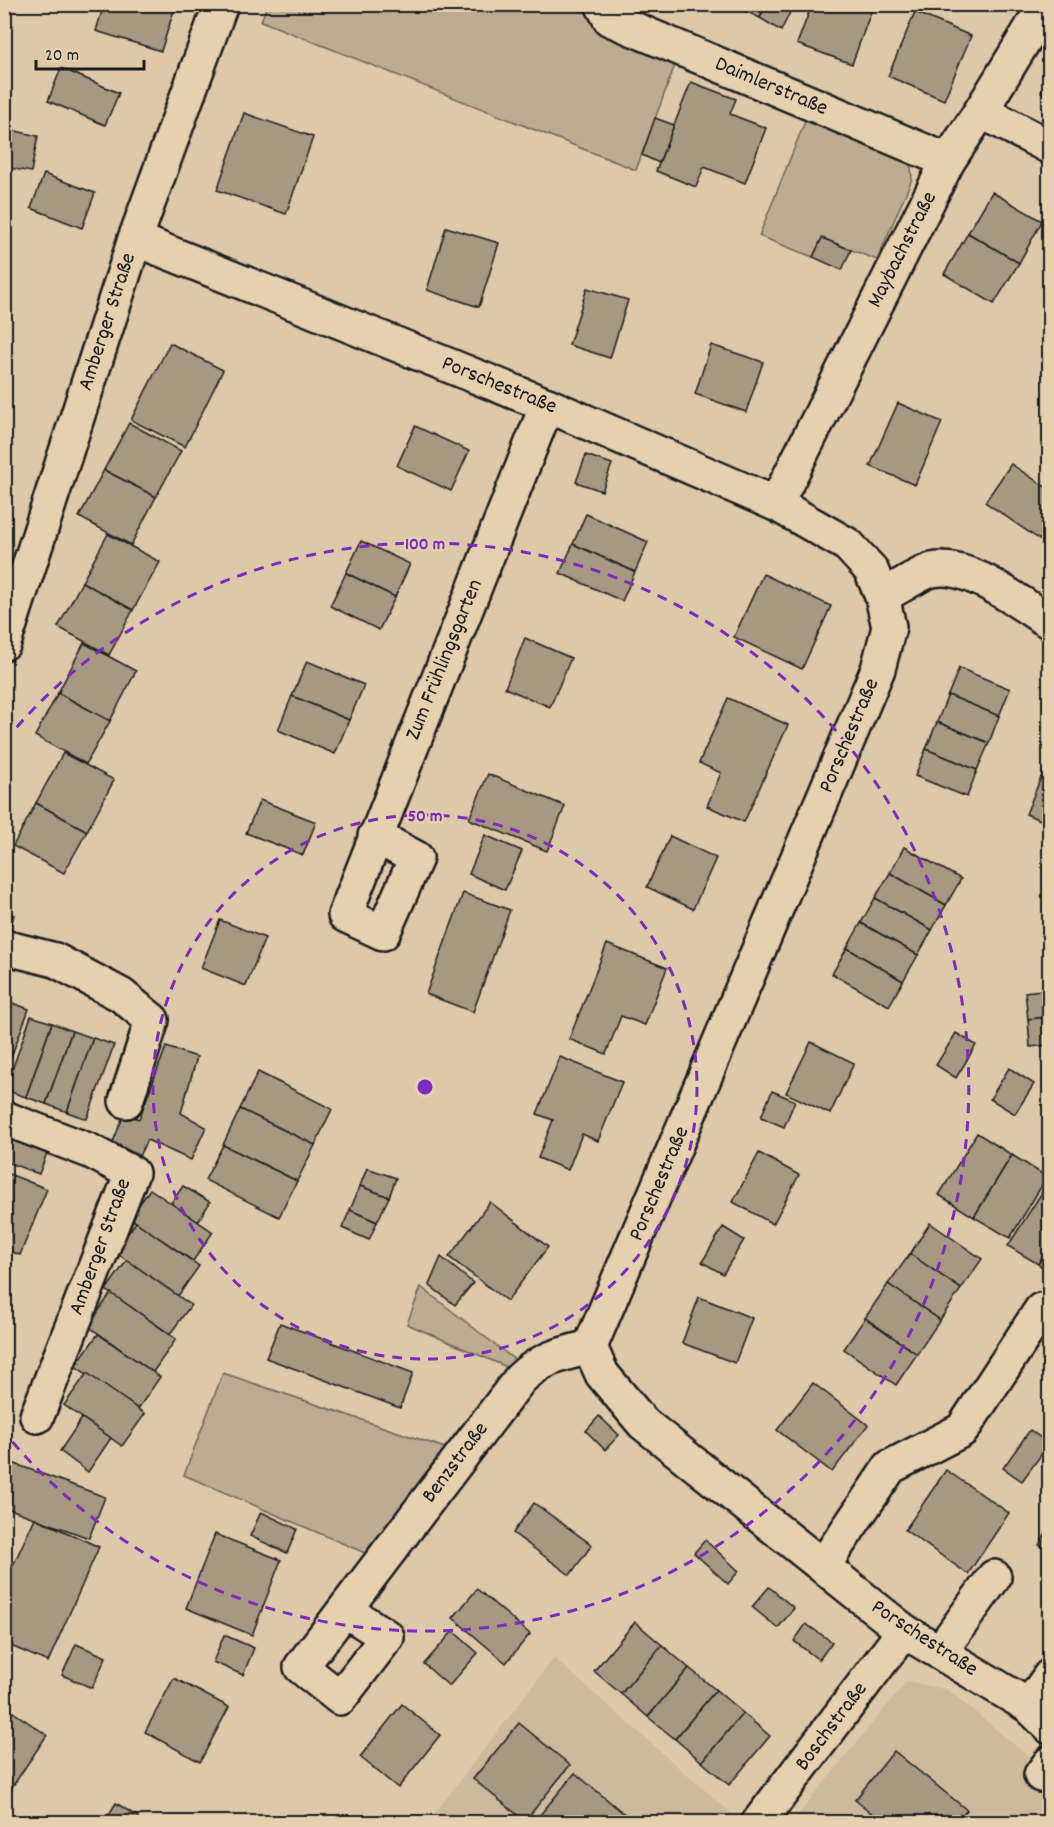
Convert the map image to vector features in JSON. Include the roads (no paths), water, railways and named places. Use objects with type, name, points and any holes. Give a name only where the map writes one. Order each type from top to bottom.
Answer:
[{"type":"street","name":"Amberger Straße","points":[[4,643],[135,239],[221,4]]},
{"type":"street","name":"Daimlerstraße","points":[[602,4],[610,19],[948,161]]},
{"type":"street","name":"Maybachstraße","points":[[776,504],[948,161],[1046,4]]},
{"type":"street","points":[[981,111],[1050,147]]},
{"type":"street","name":"Porschestraße","points":[[135,239],[547,405],[776,504],[848,545],[871,570],[882,596],[889,627],[878,669],[590,1347],[602,1374],[643,1423],[904,1631],[1043,1714]]},
{"type":"street","name":"Zum Frühlingsgarten","points":[[375,836],[416,858],[383,933],[345,915],[375,836],[547,405]]},
{"type":"street","points":[[882,596],[932,570],[955,570],[976,576],[1050,622]]},
{"type":"street","points":[[4,946],[55,960],[121,995],[152,1020],[126,1101]]},
{"type":"street","name":"Amberger Straße","points":[[4,1118],[90,1151],[132,1173],[37,1416]]},
{"type":"street","points":[[823,1566],[890,1467],[962,1430],[1041,1310]]},
{"type":"street","name":"Benzstraße","points":[[345,1610],[520,1379],[533,1366],[560,1355],[590,1347]]},
{"type":"street","points":[[940,1652],[994,1577]]},
{"type":"street","name":"Boschstraße","points":[[769,1819],[904,1631]]},
{"type":"street","points":[[1043,1714],[1050,1676]]}]
